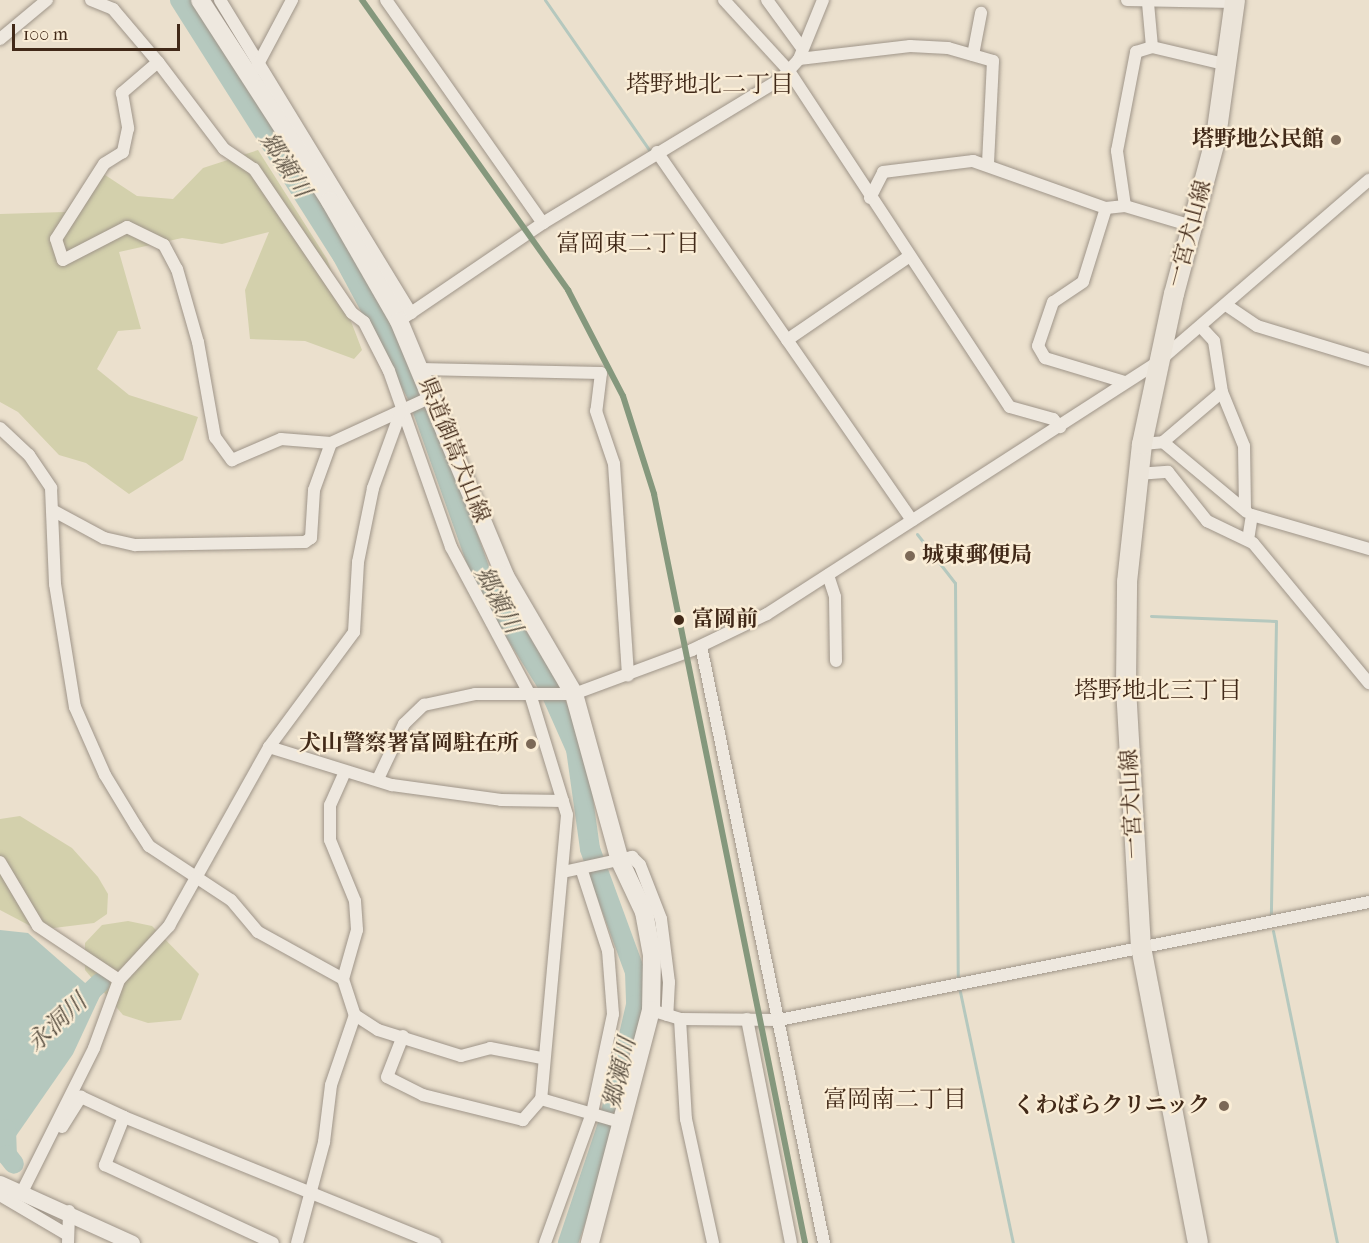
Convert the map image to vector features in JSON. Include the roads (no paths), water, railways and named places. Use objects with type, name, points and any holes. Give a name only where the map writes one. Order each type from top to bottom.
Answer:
[{"type":"main road","name":"県道御嵩犬山線","points":[[200,0],[256,69],[405,317],[430,397],[504,576],[574,694],[620,861],[644,912],[659,1013],[624,1123],[590,1243]]},
{"type":"main road","name":"一宮犬山線","points":[[1198,1243],[1141,948],[1126,686],[1130,517],[1158,362],[1216,137],[1228,65],[1235,1]]},
{"type":"street","points":[[0,39],[47,0]]},
{"type":"street","points":[[91,0],[113,9],[158,62],[224,149],[254,169],[352,313],[364,322],[389,371],[400,411],[451,548],[531,697],[563,801],[567,815],[542,1058],[541,1099],[523,1120],[491,1116],[423,1095],[387,1077],[403,1036]]},
{"type":"street","points":[[220,0],[256,69]]},
{"type":"street","points":[[256,69],[292,0]]},
{"type":"street","points":[[386,0],[543,223]]},
{"type":"street","points":[[724,0],[756,41],[789,71],[908,257],[1011,407],[1053,419],[1060,427]]},
{"type":"street","points":[[767,0],[800,54]]},
{"type":"street","points":[[405,317],[543,223],[789,71],[800,54],[823,0]]},
{"type":"street","points":[[1127,0],[1235,1]]},
{"type":"street","points":[[1152,47],[1157,1]]},
{"type":"street","points":[[973,55],[981,13]]},
{"type":"street","points":[[800,54],[910,46],[993,60],[988,164]]},
{"type":"street","points":[[1125,206],[1117,151],[1136,52],[1152,47],[1228,65]]},
{"type":"street","points":[[158,62],[122,93],[128,142],[70,212],[56,239],[63,260],[127,227],[164,245],[177,269],[198,342],[215,437],[232,460],[281,438],[331,443],[430,397]]},
{"type":"street","points":[[652,155],[787,339],[912,520]]},
{"type":"street","points":[[870,198],[883,172],[973,161],[988,164],[1106,208],[1125,206],[1192,226]]},
{"type":"street","points":[[378,779],[404,724],[424,705],[475,694],[531,697],[574,694],[628,676],[701,646],[828,575],[1158,362],[1369,180]]},
{"type":"street","points":[[1106,208],[1083,282],[1053,302],[1038,346],[1045,358],[1125,382]]},
{"type":"street","points":[[787,339],[908,257]]},
{"type":"street","points":[[1226,305],[1257,326],[1369,360]]},
{"type":"street","points":[[1201,327],[1214,341],[1222,392],[1244,446],[1248,540]]},
{"type":"street","points":[[420,369],[601,373],[596,411],[614,464],[628,676]]},
{"type":"street","points":[[1142,444],[1163,442],[1222,392]]},
{"type":"street","points":[[23,1190],[34,1163],[94,1048],[119,980],[169,926],[269,747],[354,632],[358,562],[374,488],[400,411]]},
{"type":"street","points":[[0,428],[45,476],[54,511],[55,584],[75,706],[85,732],[149,846],[231,900],[258,932],[343,979]]},
{"type":"street","points":[[1163,442],[1248,513],[1369,549]]},
{"type":"street","points":[[54,511],[104,538],[145,546],[305,542],[311,538],[314,490],[331,443]]},
{"type":"street","points":[[1137,474],[1168,472],[1207,521],[1248,540],[1369,683]]},
{"type":"street","points":[[828,575],[835,597],[836,662]]},
{"type":"street","points":[[701,646],[824,1243]]},
{"type":"street","points":[[269,747],[344,774],[456,795],[563,801]]},
{"type":"street","points":[[344,774],[330,805],[330,840],[355,901],[357,930],[343,979],[356,1015],[378,1030],[461,1056],[490,1048],[542,1058]]},
{"type":"street","points":[[562,872],[587,870],[620,861]]},
{"type":"street","points":[[0,862],[38,926],[119,980]]},
{"type":"street","points":[[545,1243],[592,1113],[611,1024],[613,981],[587,870]]},
{"type":"street","points":[[659,1013],[680,1019],[779,1020],[1369,902]]},
{"type":"street","points":[[297,1243],[310,1194],[331,1085],[356,1015]]},
{"type":"street","points":[[747,1018],[791,1243]]},
{"type":"street","points":[[680,1019],[686,1119],[713,1243]]},
{"type":"street","points":[[34,1163],[81,1097],[310,1194],[435,1243]]},
{"type":"street","points":[[541,1099],[624,1123]]},
{"type":"street","points":[[124,1117],[105,1165],[273,1243]]},
{"type":"street","points":[[0,1183],[23,1190],[132,1243]]},
{"type":"street","points":[[0,1195],[67,1239],[69,1211]]},
{"type":"water","points":[[0,930],[28,933],[100,996],[73,1054],[0,1159]]},
{"type":"waterway","name":"郷瀬川","points":[[180,0],[342,255],[418,397],[484,582],[547,684],[576,749],[590,849],[635,972],[636,1005],[609,1121],[568,1243]]},
{"type":"waterway","points":[[545,0],[652,154]]},
{"type":"waterway","points":[[917,534],[955,583],[958,981]]},
{"type":"waterway","points":[[1151,616],[1276,621],[1271,914]]},
{"type":"waterway","points":[[1273,931],[1337,1243]]},
{"type":"waterway","name":"永洞川","points":[[73,1008],[100,983]]},
{"type":"waterway","points":[[959,987],[1013,1243]]},
{"type":"waterway","name":"永洞川","points":[[6,1129],[7,1155],[14,1164]]},
{"type":"place","name":"塔野地公民館","points":[[1336,140]]},
{"type":"place","name":"城東郵便局","points":[[910,556]]},
{"type":"place","name":"富岡前","points":[[679,620]]},
{"type":"place","name":"犬山警察署富岡駐在所","points":[[531,744]]},
{"type":"place","name":"くわばらクリニック","points":[[1224,1106]]},
{"type":"district","name":"塔野地北二丁目","points":[[710,85]]},
{"type":"district","name":"富岡東二丁目","points":[[628,244]]},
{"type":"district","name":"塔野地北三丁目","points":[[1158,691]]},
{"type":"district","name":"富岡南二丁目","points":[[895,1100]]}]
